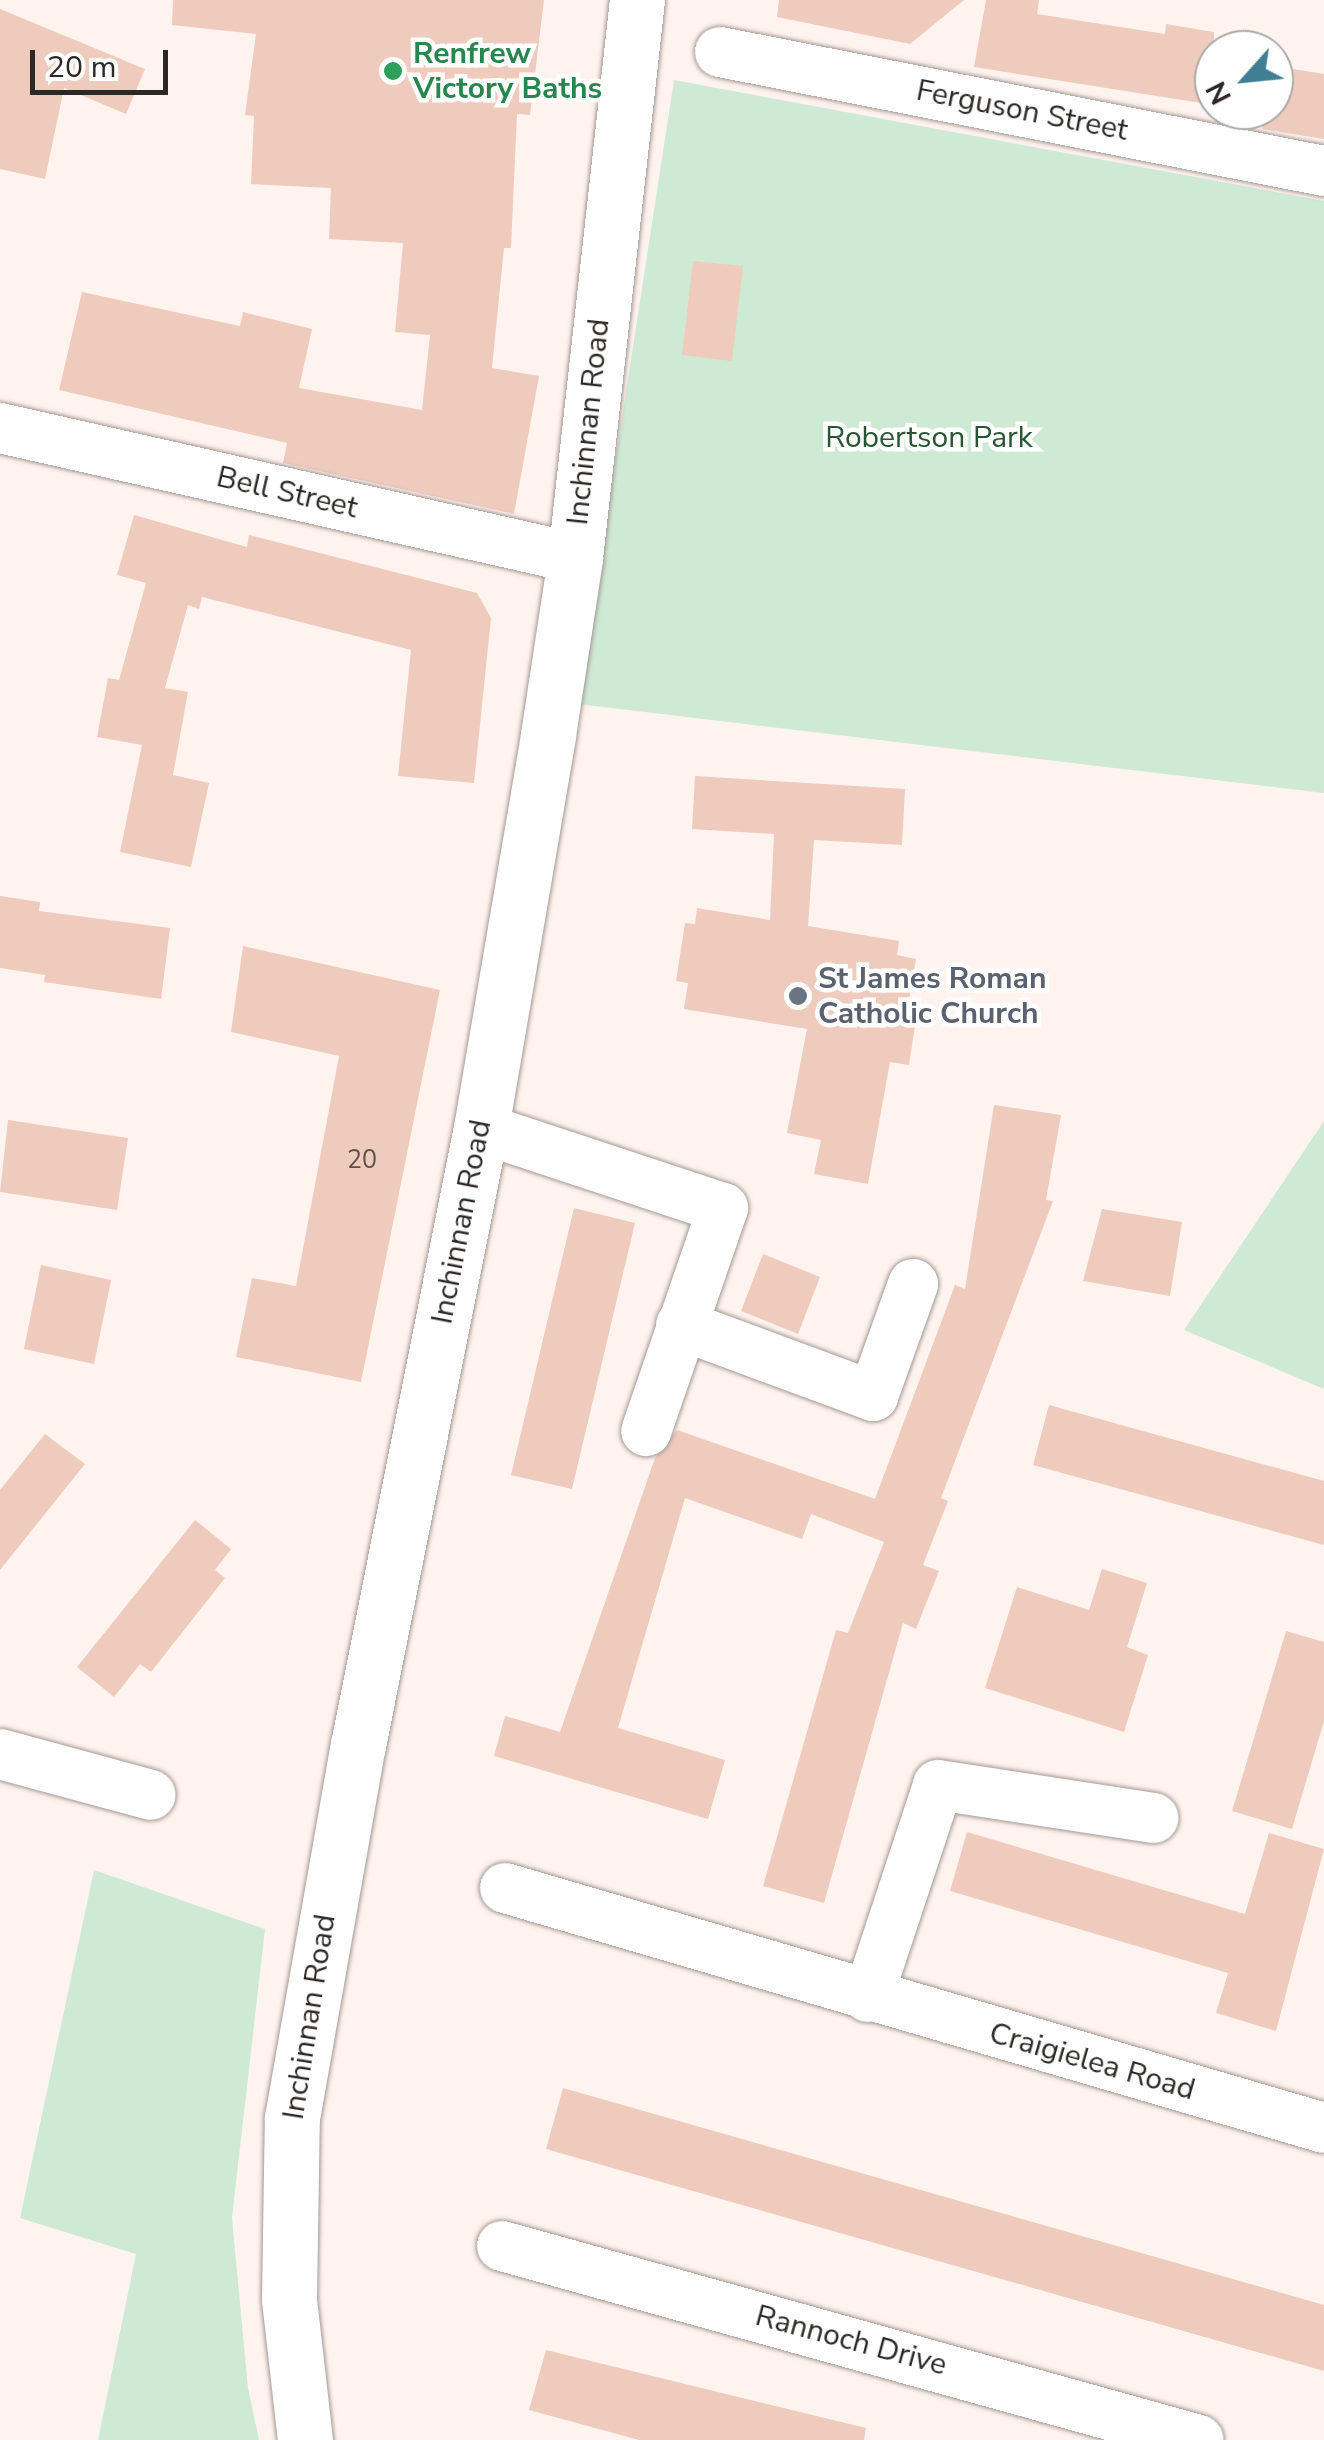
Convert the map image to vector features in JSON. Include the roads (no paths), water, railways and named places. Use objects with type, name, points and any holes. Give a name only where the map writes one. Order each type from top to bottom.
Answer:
[{"type":"main road","name":"Inchinnan Road","points":[[305,2440],[289,2299],[292,2118],[358,1745],[481,1128],[575,558],[636,0]]},
{"type":"street","name":"Ferguson Street","points":[[720,52],[1324,171]]},
{"type":"street","name":"Bell Street","points":[[0,428],[575,558]]},
{"type":"street","points":[[481,1128],[723,1208],[646,1430]]},
{"type":"street","points":[[681,1326],[873,1396],[914,1284]]},
{"type":"street","points":[[0,1754],[151,1795]]},
{"type":"street","points":[[868,1997],[938,1785],[1153,1818]]},
{"type":"street","name":"Craigielea Road","points":[[505,1888],[868,1997],[1322,2119]]},
{"type":"street","name":"Rannoch Drive","points":[[502,2246],[1200,2440]]},
{"type":"place","name":"Renfrew Victory Baths","points":[[393,71]]},
{"type":"place","name":"St James Roman Catholic Church","points":[[798,996]]},
{"type":"park label","name":"Robertson Park","points":[[929,438]]}]
